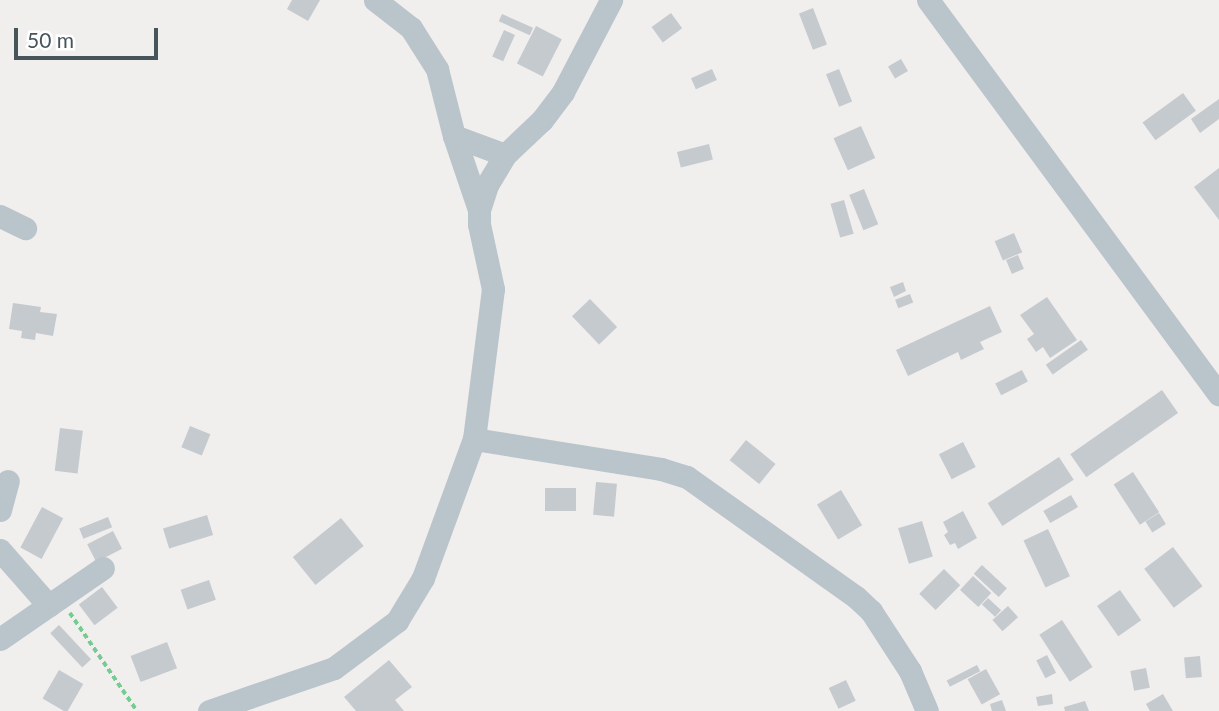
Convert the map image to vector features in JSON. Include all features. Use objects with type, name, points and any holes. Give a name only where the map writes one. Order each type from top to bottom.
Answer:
[{"type":"street","points":[[209,711],[334,667],[397,621],[423,578],[474,439],[493,289],[479,210],[454,136],[437,69],[411,28],[375,0]]},
{"type":"street","points":[[479,210],[491,176],[505,155],[542,120],[563,92],[611,0]]},
{"type":"street","points":[[928,0],[1219,394]]},
{"type":"street","points":[[454,136],[505,155]]},
{"type":"street","points":[[0,216],[25,228]]},
{"type":"street","points":[[474,439],[661,468],[687,477],[871,611],[910,671],[926,711]]},
{"type":"street","points":[[0,510],[8,481]]},
{"type":"street","points":[[0,550],[49,606]]},
{"type":"street","points":[[0,639],[103,568]]},
{"type":"path","points":[[49,606],[67,609],[137,711]]},
{"type":"building","points":[[292,0],[320,0],[308,21],[287,9]]},
{"type":"building","points":[[813,8],[827,44],[813,50],[799,13]]},
{"type":"building","points":[[671,13],[682,28],[663,42],[652,27]]},
{"type":"building","points":[[502,14],[533,28],[530,35],[499,21]]},
{"type":"building","points":[[536,26],[562,39],[543,77],[517,63]]},
{"type":"building","points":[[504,30],[515,35],[503,61],[492,56]]},
{"type":"building","points":[[901,59],[908,71],[895,79],[888,66]]},
{"type":"building","points":[[712,69],[717,80],[696,89],[691,78]]},
{"type":"building","points":[[839,69],[852,101],[839,107],[826,74]]},
{"type":"building","points":[[1183,93],[1196,111],[1155,140],[1143,122]]},
{"type":"building","points":[[1219,99],[1219,119],[1200,133],[1191,119]]},
{"type":"building","points":[[861,126],[875,158],[848,170],[834,138]]},
{"type":"building","points":[[709,144],[713,160],[681,168],[677,152]]},
{"type":"building","points":[[1219,168],[1219,220],[1194,187]]},
{"type":"building","points":[[864,189],[878,224],[863,230],[849,195]]},
{"type":"building","points":[[844,200],[854,234],[840,238],[831,204]]},
{"type":"building","points":[[1014,233],[1022,252],[1003,261],[995,241]]},
{"type":"building","points":[[1018,255],[1024,269],[1012,274],[1006,260]]},
{"type":"building","points":[[903,282],[906,291],[894,297],[890,287]]},
{"type":"building","points":[[910,294],[913,302],[898,308],[895,300]]},
{"type":"building","points":[[1047,297],[1077,340],[1050,358],[1043,347],[1036,352],[1027,339],[1034,334],[1020,315]]},
{"type":"building","points":[[590,299],[617,327],[599,344],[572,316]]},
{"type":"building","points":[[13,303],[41,307],[40,312],[57,314],[53,336],[36,333],[35,340],[21,338],[22,331],[9,329]]},
{"type":"building","points":[[990,306],[1002,332],[980,342],[984,349],[961,360],[958,352],[908,376],[896,350]]},
{"type":"building","points":[[1081,340],[1088,350],[1053,374],[1046,365]]},
{"type":"building","points":[[1022,370],[1028,382],[1001,395],[995,384]]},
{"type":"building","points":[[1162,390],[1178,413],[1086,477],[1070,454]]},
{"type":"building","points":[[190,426],[210,434],[202,456],[181,447]]},
{"type":"building","points":[[60,428],[83,431],[78,473],[55,471]]},
{"type":"building","points":[[746,440],[776,464],[759,484],[730,460]]},
{"type":"building","points":[[963,442],[976,467],[952,479],[939,454]]},
{"type":"building","points":[[1059,457],[1074,480],[1002,526],[988,503]]},
{"type":"building","points":[[1133,472],[1159,512],[1140,525],[1114,485]]},
{"type":"building","points":[[596,482],[617,484],[614,517],[593,515]]},
{"type":"building","points":[[545,488],[576,488],[576,511],[545,511]]},
{"type":"building","points":[[841,490],[862,525],[838,540],[817,504]]},
{"type":"building","points":[[1071,495],[1078,507],[1050,523],[1043,511]]},
{"type":"building","points":[[42,507],[63,518],[42,559],[20,548]]},
{"type":"building","points":[[963,511],[977,538],[958,549],[955,543],[950,545],[944,535],[948,532],[943,522]]},
{"type":"building","points":[[1159,513],[1166,524],[1152,533],[1145,521]]},
{"type":"building","points":[[207,515],[213,535],[169,549],[163,528]]},
{"type":"building","points":[[108,517],[112,527],[83,539],[79,529]]},
{"type":"building","points":[[341,518],[364,546],[315,585],[293,557]]},
{"type":"building","points":[[922,521],[933,556],[909,564],[898,528]]},
{"type":"building","points":[[1048,529],[1070,576],[1046,588],[1024,540]]},
{"type":"building","points":[[113,531],[122,549],[96,562],[87,544]]},
{"type":"building","points":[[1173,547],[1202,586],[1174,608],[1144,569]]},
{"type":"building","points":[[982,565],[1007,588],[999,597],[974,574]]},
{"type":"building","points":[[944,569],[960,585],[936,610],[919,594]]},
{"type":"building","points":[[973,576],[991,593],[978,607],[960,590]]},
{"type":"building","points":[[209,580],[216,600],[187,610],[181,590]]},
{"type":"building","points":[[102,587],[118,608],[94,625],[79,604]]},
{"type":"building","points":[[1120,590],[1141,620],[1118,636],[1097,606]]},
{"type":"building","points":[[988,598],[1001,610],[995,617],[982,605]]},
{"type":"building","points":[[1008,606],[1018,617],[1002,631],[992,620]]},
{"type":"building","points":[[1062,620],[1092,667],[1070,682],[1039,635]]},
{"type":"building","points":[[59,625],[91,659],[82,668],[50,633]]},
{"type":"building","points":[[167,642],[177,668],[141,682],[131,656]]},
{"type":"building","points":[[1047,655],[1056,673],[1045,678],[1036,660]]},
{"type":"building","points":[[1200,656],[1202,677],[1186,678],[1184,657]]},
{"type":"building","points":[[389,660],[412,687],[395,700],[404,711],[356,711],[344,697]]},
{"type":"building","points":[[977,665],[980,671],[950,687],[947,680]]},
{"type":"building","points":[[1146,668],[1150,688],[1134,691],[1130,671]]},
{"type":"building","points":[[986,669],[1000,694],[982,705],[968,679]]},
{"type":"building","points":[[59,670],[83,684],[68,711],[42,699]]},
{"type":"building","points":[[846,680],[856,701],[839,709],[829,688]]},
{"type":"building","points":[[1052,694],[1053,704],[1038,706],[1036,697]]},
{"type":"building","points":[[1163,694],[1173,711],[1150,711],[1146,704]]},
{"type":"building","points":[[1002,700],[1006,711],[992,711],[990,704]]},
{"type":"building","points":[[1085,701],[1089,711],[1065,711],[1064,707]]}]
